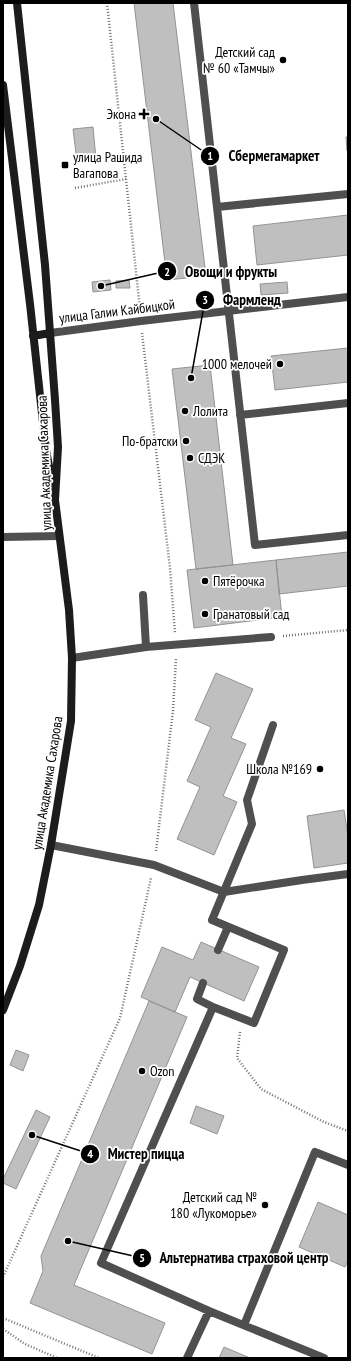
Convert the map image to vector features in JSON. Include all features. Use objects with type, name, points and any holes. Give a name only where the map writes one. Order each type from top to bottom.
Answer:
[{"type":"main road","name":"улица Академика Сахарова","points":[[3,1010],[20,966],[39,905],[51,845],[71,722],[72,658],[69,610],[55,500],[58,447],[50,333],[35,167],[17,3]]},
{"type":"main road","points":[[3,84],[46,450],[55,500]]},
{"type":"main road","name":"улица Галии Кайбицкой","points":[[33,336],[50,333]]},
{"type":"street","points":[[194,3],[254,545],[348,535]]},
{"type":"street","points":[[217,207],[348,194]]},
{"type":"street","name":"улица Галии Кайбицкой","points":[[50,333],[229,310],[348,298]]},
{"type":"street","points":[[240,415],[348,403]]},
{"type":"street","points":[[3,536],[59,536]]},
{"type":"street","points":[[143,595],[146,647]]},
{"type":"street","points":[[72,658],[146,647],[271,637]]},
{"type":"street","points":[[204,983],[197,1000],[254,1023],[284,950],[212,920],[252,824],[247,800],[273,725]]},
{"type":"street","points":[[51,845],[154,865],[224,892],[348,874]]},
{"type":"street","points":[[218,950],[228,927]]},
{"type":"street","points":[[214,1007],[101,1263],[209,1311],[324,1358]]},
{"type":"street","points":[[244,1325],[315,1152],[348,1165]]},
{"type":"street","points":[[187,1358],[209,1311]]},
{"type":"path","points":[[75,188],[126,179]]},
{"type":"path","points":[[271,637],[348,630]]},
{"type":"path","points":[[242,1018],[237,1058],[260,1089],[324,1122],[348,1131]]},
{"type":"path","points":[[3,1318],[99,1358]]},
{"type":"path","points":[[3,1330],[25,1344],[57,1358]]},
{"type":"building","points":[[134,3],[173,3],[206,276],[167,280]]},
{"type":"building","points":[[93,127],[96,159],[77,161],[73,129]]},
{"type":"building","points":[[346,137],[348,137],[348,151],[347,151]]},
{"type":"building","points":[[348,215],[348,255],[257,265],[253,226]]},
{"type":"building","points":[[110,280],[111,290],[93,292],[92,282]]},
{"type":"building","points":[[129,280],[130,288],[116,288],[116,281]]},
{"type":"building","points":[[287,282],[288,293],[261,295],[260,284]]},
{"type":"building","points":[[348,348],[348,382],[275,390],[271,356]]},
{"type":"building","points":[[210,365],[233,565],[196,569],[172,369]]},
{"type":"building","points":[[348,552],[348,586],[279,594],[276,560]]},
{"type":"building","points":[[276,560],[282,617],[194,628],[187,570]]},
{"type":"building","points":[[216,673],[253,689],[231,738],[246,744],[223,796],[237,802],[214,855],[177,839],[200,787],[187,781],[211,727],[195,720]]},
{"type":"building","points":[[344,810],[348,836],[348,863],[314,868],[307,816]]},
{"type":"building","points":[[201,942],[259,967],[244,1001],[190,977],[175,1012],[141,997],[162,947],[193,960]]},
{"type":"building","points":[[149,1001],[187,1017],[74,1285],[165,1323],[152,1354],[30,1303],[43,1271],[41,1256]]},
{"type":"building","points":[[16,1050],[29,1055],[23,1071],[10,1065]]},
{"type":"building","points":[[196,1106],[224,1116],[217,1134],[190,1123]]},
{"type":"building","points":[[36,1110],[50,1117],[16,1189],[3,1183],[3,1179]]},
{"type":"building","points":[[318,1202],[348,1215],[348,1261],[345,1267],[299,1247]]},
{"type":"building","points":[[224,1347],[250,1358],[219,1358]]},
{"type":"place","name":"Детский сад № 60 «Тамчы»","points":[[283,60]]},
{"type":"place","name":"Экона","points":[[144,114]]},
{"type":"place","name":"Сбермегамаркет","points":[[156,119]]},
{"type":"place","name":"улица Рашида Вагапова","points":[[65,165]]},
{"type":"place","name":"Овощи и фрукты","points":[[101,286]]},
{"type":"place","name":"1000 мелочей","points":[[280,364]]},
{"type":"place","name":"Фармленд","points":[[191,378]]},
{"type":"place","name":"Лолита","points":[[185,411]]},
{"type":"place","name":"По-братски","points":[[186,441]]},
{"type":"place","name":"СДЭК","points":[[190,458]]},
{"type":"place","name":"Пятёрочка","points":[[205,581]]},
{"type":"place","name":"Гранатовый сад","points":[[205,614]]},
{"type":"place","name":"Школа №169","points":[[320,769]]},
{"type":"place","name":"Ozon","points":[[142,1071]]},
{"type":"place","name":"Мистер пицца","points":[[32,1135]]},
{"type":"place","name":"Детский сад № 180 «Лукоморье»","points":[[265,1205]]},
{"type":"place","name":"Альтернатива страховой центр","points":[[68,1241]]}]
